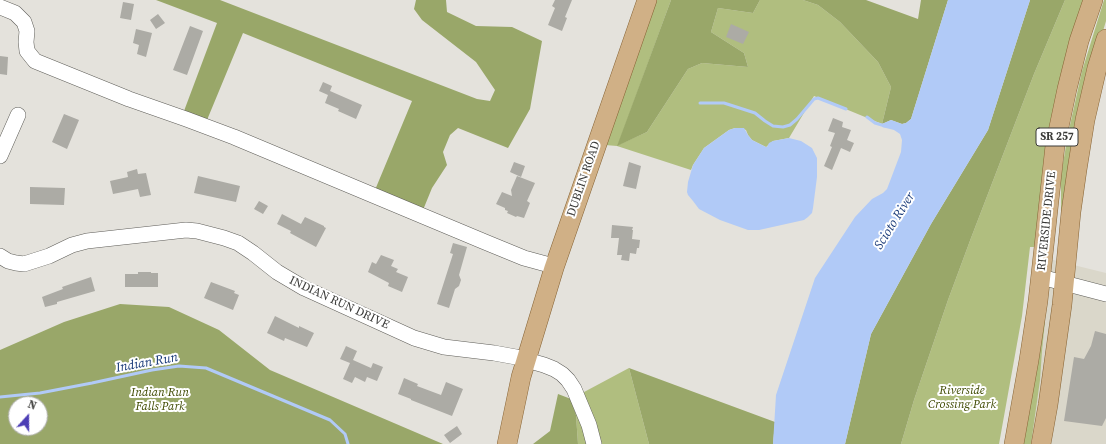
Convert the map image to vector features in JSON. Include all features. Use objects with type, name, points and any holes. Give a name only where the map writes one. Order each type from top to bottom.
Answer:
[{"type":"main road","name":"DUBLIN ROAD","points":[[507,444],[521,376],[554,268],[647,0]]},
{"type":"main road","name":"RIVERSIDE DRIVE","points":[[1014,444],[1029,360],[1041,277],[1055,146],[1079,41],[1093,0]]},
{"type":"main road","name":"RIVERSIDE DRIVE","points":[[1041,444],[1048,405],[1077,170],[1085,120],[1097,68],[1106,39]]},
{"type":"street","points":[[0,7],[15,13],[24,22],[28,31],[26,42],[27,51],[36,61],[129,99],[186,118],[234,137],[524,258],[546,264],[554,268]]},
{"type":"street","points":[[0,156],[18,115]]},
{"type":"street","name":"INDIAN RUN DRIVE","points":[[0,256],[8,261],[24,264],[49,256],[72,245],[87,241],[186,230],[197,231],[224,238],[238,243],[277,272],[304,288],[414,338],[444,347],[494,353],[526,359],[554,369],[562,374],[574,389],[589,425],[594,444]]},
{"type":"street","points":[[1041,277],[1106,294]]},
{"type":"shaded area","points":[[1037,256],[1106,273],[1106,444],[1008,444]]},
{"type":"green space","points":[[156,0],[220,0],[477,99],[490,101],[495,90],[476,62],[422,20],[414,9],[416,0],[446,0],[447,12],[476,26],[512,27],[542,41],[530,109],[508,148],[458,128],[450,135],[443,152],[447,165],[432,188],[423,210],[375,190],[412,101],[243,33],[207,120],[184,111],[217,23]]},
{"type":"green space","points":[[654,0],[671,0],[618,145],[647,132],[688,69],[702,63],[748,67],[744,53],[711,32],[718,8],[753,13],[760,0],[803,0],[818,5],[840,22],[878,62],[891,87],[882,124],[814,96],[789,138],[773,141],[766,147],[752,140],[746,130],[735,128],[729,130],[704,148],[691,170],[617,146],[605,145]]},
{"type":"green space","points":[[671,0],[760,0],[753,13],[718,8],[711,32],[744,53],[748,67],[702,63],[688,69],[647,132],[617,146]]},
{"type":"green space","points":[[803,0],[866,0],[918,19],[921,0],[948,0],[911,119],[902,124],[891,120],[882,124],[891,87],[878,62],[840,22],[818,5]]},
{"type":"green space","points":[[1030,0],[1065,0],[1034,74],[948,300],[914,400],[901,444],[845,444],[871,334],[931,224],[988,130]]},
{"type":"green space","name":"Riverside Crossing Park","points":[[1065,0],[1086,0],[1038,247],[1030,247],[1022,316],[999,444],[901,444],[914,400],[948,300],[1034,74]]},
{"type":"green space","points":[[1104,0],[1106,0],[1106,21],[1061,219],[1061,175],[1068,134],[1082,71]]},
{"type":"green space","name":"Indian Run Falls Park","points":[[120,304],[169,307],[219,330],[270,370],[443,444],[0,444],[0,350],[64,322]]},
{"type":"green space","points":[[1040,320],[1045,321],[1040,380],[1031,444],[1019,444]]},
{"type":"green space","points":[[629,368],[649,444],[578,444],[576,415],[571,399]]},
{"type":"green space","points":[[629,368],[775,422],[773,444],[649,444]]},
{"type":"green space","points":[[558,394],[571,399],[576,415],[578,444],[533,444],[550,431]]},
{"type":"water","name":"Scioto River","points":[[948,0],[1030,0],[988,130],[931,224],[871,334],[845,444],[773,444],[776,395],[815,278],[855,217],[872,199],[887,189],[901,152],[902,140],[900,134],[894,130],[882,127],[882,124],[891,120],[902,124],[911,119]]},
{"type":"water","points":[[744,128],[752,140],[766,147],[773,141],[789,138],[801,141],[812,148],[817,158],[817,177],[812,213],[808,217],[804,220],[759,230],[748,230],[720,220],[699,209],[687,192],[693,165],[704,148],[729,130]]},
{"type":"building","points":[[555,0],[572,0],[565,17],[567,18],[562,31],[548,25],[555,8],[552,6]]},
{"type":"building","points":[[123,2],[134,4],[131,20],[120,18]]},
{"type":"building","points":[[158,14],[165,23],[156,29],[150,20]]},
{"type":"building","points":[[731,24],[749,32],[743,44],[726,37]]},
{"type":"building","points":[[190,26],[203,31],[187,75],[173,70]]},
{"type":"building","points":[[136,29],[152,33],[146,57],[137,54],[139,45],[133,43]]},
{"type":"building","points":[[0,56],[8,57],[7,75],[0,74]]},
{"type":"building","points":[[323,82],[332,86],[330,91],[362,105],[356,119],[325,103],[328,95],[319,91]]},
{"type":"building","points":[[64,114],[79,120],[67,149],[52,142]]},
{"type":"building","points":[[833,118],[843,122],[842,127],[851,130],[847,140],[854,143],[850,152],[841,148],[832,170],[824,166],[832,147],[830,146],[835,133],[828,131]]},
{"type":"building","points":[[514,162],[525,166],[521,177],[510,172]]},
{"type":"building","points":[[629,162],[641,166],[636,189],[623,186]]},
{"type":"building","points":[[137,169],[138,174],[146,173],[151,195],[140,197],[138,189],[113,194],[110,181],[128,177],[127,172]]},
{"type":"building","points":[[198,176],[240,186],[236,202],[194,193]]},
{"type":"building","points":[[517,176],[535,183],[527,201],[530,203],[524,218],[516,217],[507,213],[508,211],[505,210],[505,208],[496,204],[502,192],[512,196],[511,190]]},
{"type":"building","points":[[30,187],[65,188],[64,205],[30,204]]},
{"type":"building","points":[[259,201],[268,206],[263,214],[254,209]]},
{"type":"building","points":[[282,214],[301,224],[305,217],[324,226],[326,228],[316,247],[277,224]]},
{"type":"building","points":[[612,225],[633,227],[632,239],[640,240],[639,248],[637,248],[636,254],[630,253],[629,261],[621,260],[622,255],[617,255],[619,238],[611,238]]},
{"type":"building","points":[[453,243],[467,247],[459,275],[461,280],[459,286],[455,289],[449,308],[437,304],[453,254],[450,253]]},
{"type":"building","points":[[381,255],[394,260],[391,266],[398,269],[396,272],[408,277],[402,292],[388,286],[389,283],[368,272],[372,262],[376,264]]},
{"type":"building","points":[[138,272],[158,273],[158,287],[125,287],[125,274],[138,274]]},
{"type":"building","points":[[91,277],[95,291],[45,307],[42,297],[63,289],[62,287]]},
{"type":"building","points":[[211,282],[235,291],[234,293],[239,295],[233,310],[204,298]]},
{"type":"building","points":[[275,316],[299,328],[299,326],[314,333],[307,347],[285,338],[284,341],[267,333]]},
{"type":"building","points":[[1095,331],[1106,334],[1106,418],[1102,426],[1064,421],[1074,357],[1084,359],[1091,346]]},
{"type":"building","points":[[346,346],[357,351],[353,360],[371,368],[373,363],[383,367],[377,381],[367,377],[365,382],[355,377],[352,383],[343,379],[350,363],[340,359]]},
{"type":"building","points":[[404,378],[418,384],[417,386],[441,395],[446,382],[463,389],[452,416],[398,394]]},
{"type":"building","points":[[457,426],[462,434],[450,443],[444,435]]},
{"type":"waterway","points":[[700,103],[724,103],[755,113],[773,126],[783,127],[790,125],[797,119],[814,99],[818,98],[846,109]]},
{"type":"waterway","points":[[867,117],[875,123],[885,126]]},
{"type":"waterway","name":"Indian Run","points":[[0,397],[40,393],[152,370],[179,366],[206,368],[330,420],[345,434],[348,444]]}]
